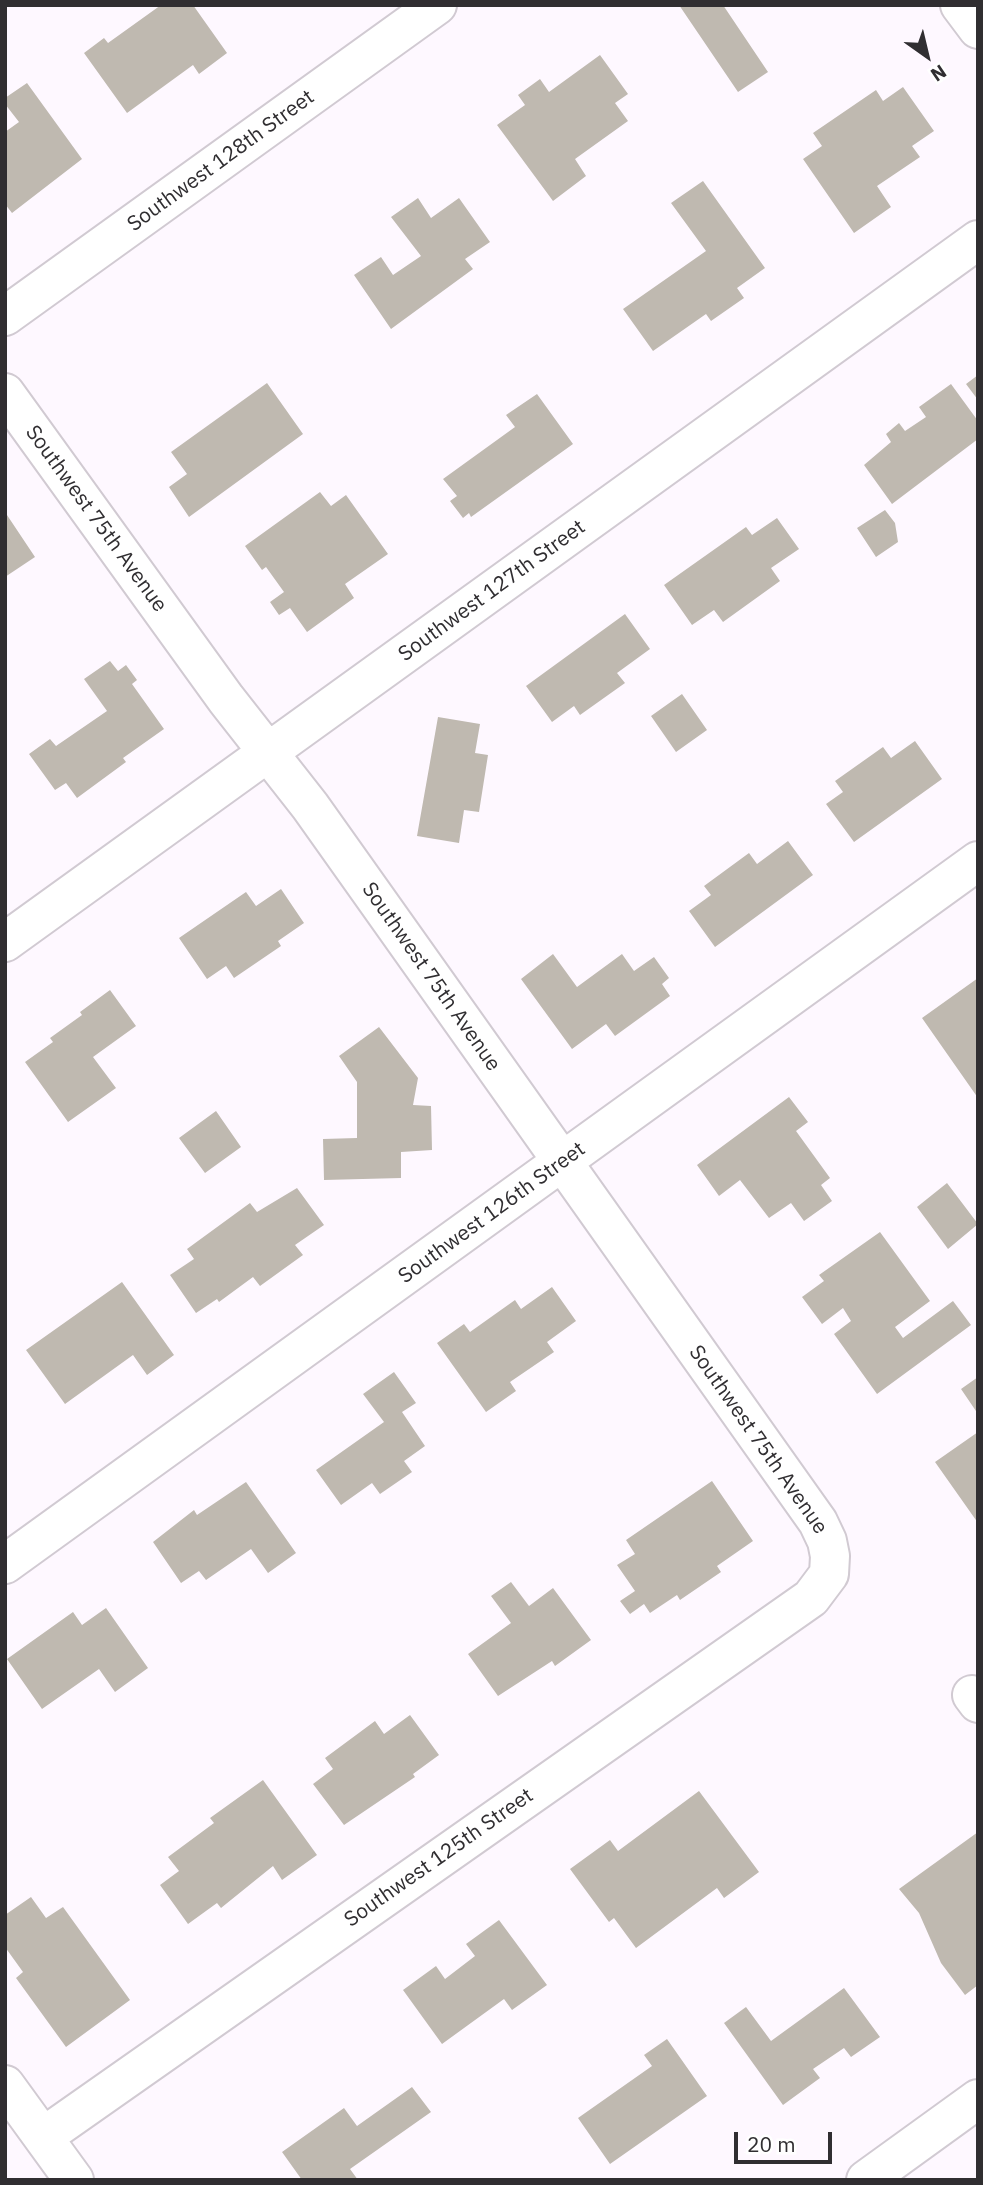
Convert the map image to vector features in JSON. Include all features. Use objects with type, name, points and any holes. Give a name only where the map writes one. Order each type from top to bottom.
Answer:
[{"type":"street","name":"Southwest 128th Street","points":[[5,316],[437,5]]},
{"type":"street","points":[[960,5],[978,29]]},
{"type":"street","name":"Southwest 127th Street","points":[[5,942],[978,240]]},
{"type":"street","name":"Southwest 75th Avenue","points":[[5,393],[563,1162],[818,1522],[827,1541],[829,1574]]},
{"type":"street","name":"Southwest 126th Street","points":[[5,1564],[978,861]]},
{"type":"street","name":"Southwest 125th Street","points":[[43,2137],[811,1598],[829,1574]]},
{"type":"street","points":[[5,2085],[74,2180]]},
{"type":"street","points":[[866,2180],[978,2099]]},
{"type":"building","points":[[161,5],[193,5],[227,53],[199,74],[193,65],[127,113],[84,53],[104,38],[108,43]]},
{"type":"building","points":[[679,5],[723,5],[768,72],[738,92]]},
{"type":"building","points":[[600,55],[628,94],[615,103],[628,121],[575,159],[586,176],[553,201],[497,125],[525,105],[518,95],[540,79],[549,92]]},
{"type":"building","points":[[27,83],[82,159],[12,213],[5,204],[5,132],[19,122],[5,104],[5,98]]},
{"type":"building","points":[[903,87],[934,131],[912,146],[920,157],[877,186],[891,207],[854,233],[803,159],[822,146],[813,133],[876,90],[883,101]]},
{"type":"building","points":[[703,181],[765,268],[737,288],[744,298],[711,321],[706,314],[653,351],[623,309],[706,251],[671,203]]},
{"type":"building","points":[[418,198],[431,218],[459,198],[490,242],[465,259],[473,269],[391,329],[354,275],[381,257],[393,275],[421,256],[391,217]]},
{"type":"building","points":[[978,375],[978,400],[966,384]]},
{"type":"building","points":[[267,383],[303,434],[189,517],[169,487],[187,474],[171,452]]},
{"type":"building","points":[[951,384],[978,421],[978,439],[892,504],[864,465],[891,442],[886,434],[899,423],[905,431],[926,417],[919,407]]},
{"type":"building","points":[[537,394],[573,444],[471,517],[469,513],[463,518],[450,501],[457,496],[443,479],[515,427],[506,415]]},
{"type":"building","points":[[320,492],[331,506],[346,495],[388,554],[345,584],[354,598],[307,632],[290,608],[279,615],[270,602],[284,592],[266,567],[262,570],[245,546]]},
{"type":"building","points":[[885,510],[895,523],[898,542],[876,557],[857,528]]},
{"type":"building","points":[[7,515],[35,557],[5,577],[5,516]]},
{"type":"building","points":[[777,518],[799,549],[771,568],[780,581],[723,622],[714,610],[692,625],[664,585],[746,527],[752,535]]},
{"type":"building","points":[[625,614],[650,649],[617,673],[625,683],[580,715],[574,706],[552,722],[526,686]]},
{"type":"building","points":[[110,661],[118,671],[126,665],[137,680],[132,684],[164,729],[123,758],[126,762],[77,798],[66,783],[55,790],[29,754],[50,739],[56,746],[107,711],[84,679]]},
{"type":"building","points":[[682,694],[707,730],[676,752],[651,716]]},
{"type":"building","points":[[438,717],[480,724],[475,753],[488,755],[479,812],[464,810],[459,843],[417,836]]},
{"type":"building","points":[[915,741],[942,779],[854,842],[826,804],[843,792],[835,781],[883,747],[891,758]]},
{"type":"building","points":[[788,841],[813,875],[715,947],[689,911],[711,895],[704,886],[749,853],[757,864]]},
{"type":"building","points":[[281,889],[304,923],[278,941],[281,946],[234,978],[226,966],[207,979],[179,938],[246,892],[256,906]]},
{"type":"building","points":[[553,954],[577,987],[622,954],[634,971],[654,957],[669,978],[662,984],[670,996],[615,1036],[606,1024],[572,1049],[521,979]]},
{"type":"building","points":[[978,978],[978,1098],[922,1018]]},
{"type":"building","points":[[110,990],[136,1026],[93,1057],[116,1088],[68,1122],[25,1062],[53,1042],[50,1038]]},
{"type":"building","points":[[379,1027],[418,1078],[413,1105],[431,1106],[432,1150],[401,1152],[401,1178],[324,1180],[323,1139],[357,1138],[357,1082],[339,1056]]},
{"type":"building","points":[[789,1097],[808,1122],[796,1131],[830,1178],[821,1185],[832,1201],[804,1221],[791,1203],[769,1218],[740,1180],[719,1196],[697,1165]]},
{"type":"building","points":[[216,1111],[241,1147],[205,1173],[179,1138]]},
{"type":"building","points":[[947,1183],[978,1224],[948,1249],[917,1207]]},
{"type":"building","points":[[297,1188],[324,1225],[295,1245],[303,1255],[260,1286],[253,1277],[219,1302],[217,1299],[196,1313],[170,1275],[194,1259],[187,1249],[250,1203],[257,1212]]},
{"type":"building","points":[[880,1232],[930,1301],[895,1327],[903,1338],[953,1301],[971,1325],[877,1394],[834,1334],[851,1321],[843,1308],[822,1324],[802,1297],[824,1281],[819,1275]]},
{"type":"building","points":[[122,1282],[174,1355],[147,1375],[133,1355],[65,1404],[26,1350]]},
{"type":"building","points":[[552,1287],[576,1321],[547,1342],[554,1352],[510,1382],[516,1391],[486,1412],[437,1343],[464,1324],[470,1332],[515,1300],[521,1309]]},
{"type":"building","points":[[394,1372],[416,1403],[402,1412],[425,1446],[404,1461],[412,1472],[380,1494],[372,1483],[341,1505],[316,1470],[384,1422],[363,1394]]},
{"type":"building","points":[[978,1377],[978,1414],[961,1389]]},
{"type":"building","points":[[978,1432],[978,1523],[935,1462]]},
{"type":"building","points":[[712,1481],[753,1541],[717,1566],[721,1572],[680,1600],[677,1595],[650,1613],[644,1604],[630,1614],[620,1601],[635,1591],[617,1565],[635,1554],[626,1540]]},
{"type":"building","points":[[246,1482],[296,1553],[268,1573],[251,1549],[206,1580],[199,1571],[181,1583],[153,1542],[194,1510],[197,1515]]},
{"type":"building","points":[[511,1582],[529,1606],[553,1588],[591,1640],[555,1666],[552,1661],[498,1696],[468,1654],[511,1623],[491,1596]]},
{"type":"building","points":[[106,1608],[148,1668],[115,1692],[99,1669],[42,1709],[7,1659],[73,1612],[82,1625]]},
{"type":"building","points":[[410,1715],[439,1755],[413,1774],[415,1777],[344,1825],[313,1784],[333,1769],[325,1758],[375,1721],[384,1734]]},
{"type":"building","points":[[263,1780],[317,1855],[282,1880],[273,1866],[221,1908],[217,1903],[188,1924],[160,1885],[179,1871],[168,1857],[214,1823],[210,1818]]},
{"type":"building","points":[[699,1791],[759,1872],[724,1898],[717,1888],[636,1948],[614,1918],[609,1922],[570,1869],[610,1840],[618,1851]]},
{"type":"building","points":[[978,1832],[978,1985],[965,1995],[941,1963],[919,1913],[899,1889]]},
{"type":"building","points":[[31,1897],[46,1918],[63,1907],[130,2000],[66,2047],[16,1978],[23,1972],[5,1947],[5,1915]]},
{"type":"building","points":[[499,1920],[547,1985],[512,2010],[504,1999],[442,2044],[403,1990],[436,1966],[445,1979],[475,1956],[466,1944]]},
{"type":"building","points":[[844,1988],[880,2037],[851,2057],[844,2048],[813,2069],[820,2078],[783,2105],[724,2023],[746,2007],[771,2041]]},
{"type":"building","points":[[667,2039],[707,2096],[610,2164],[578,2118],[652,2066],[644,2055]]},
{"type":"building","points":[[412,2087],[431,2112],[350,2169],[358,2180],[302,2180],[282,2152],[344,2108],[357,2126]]}]
